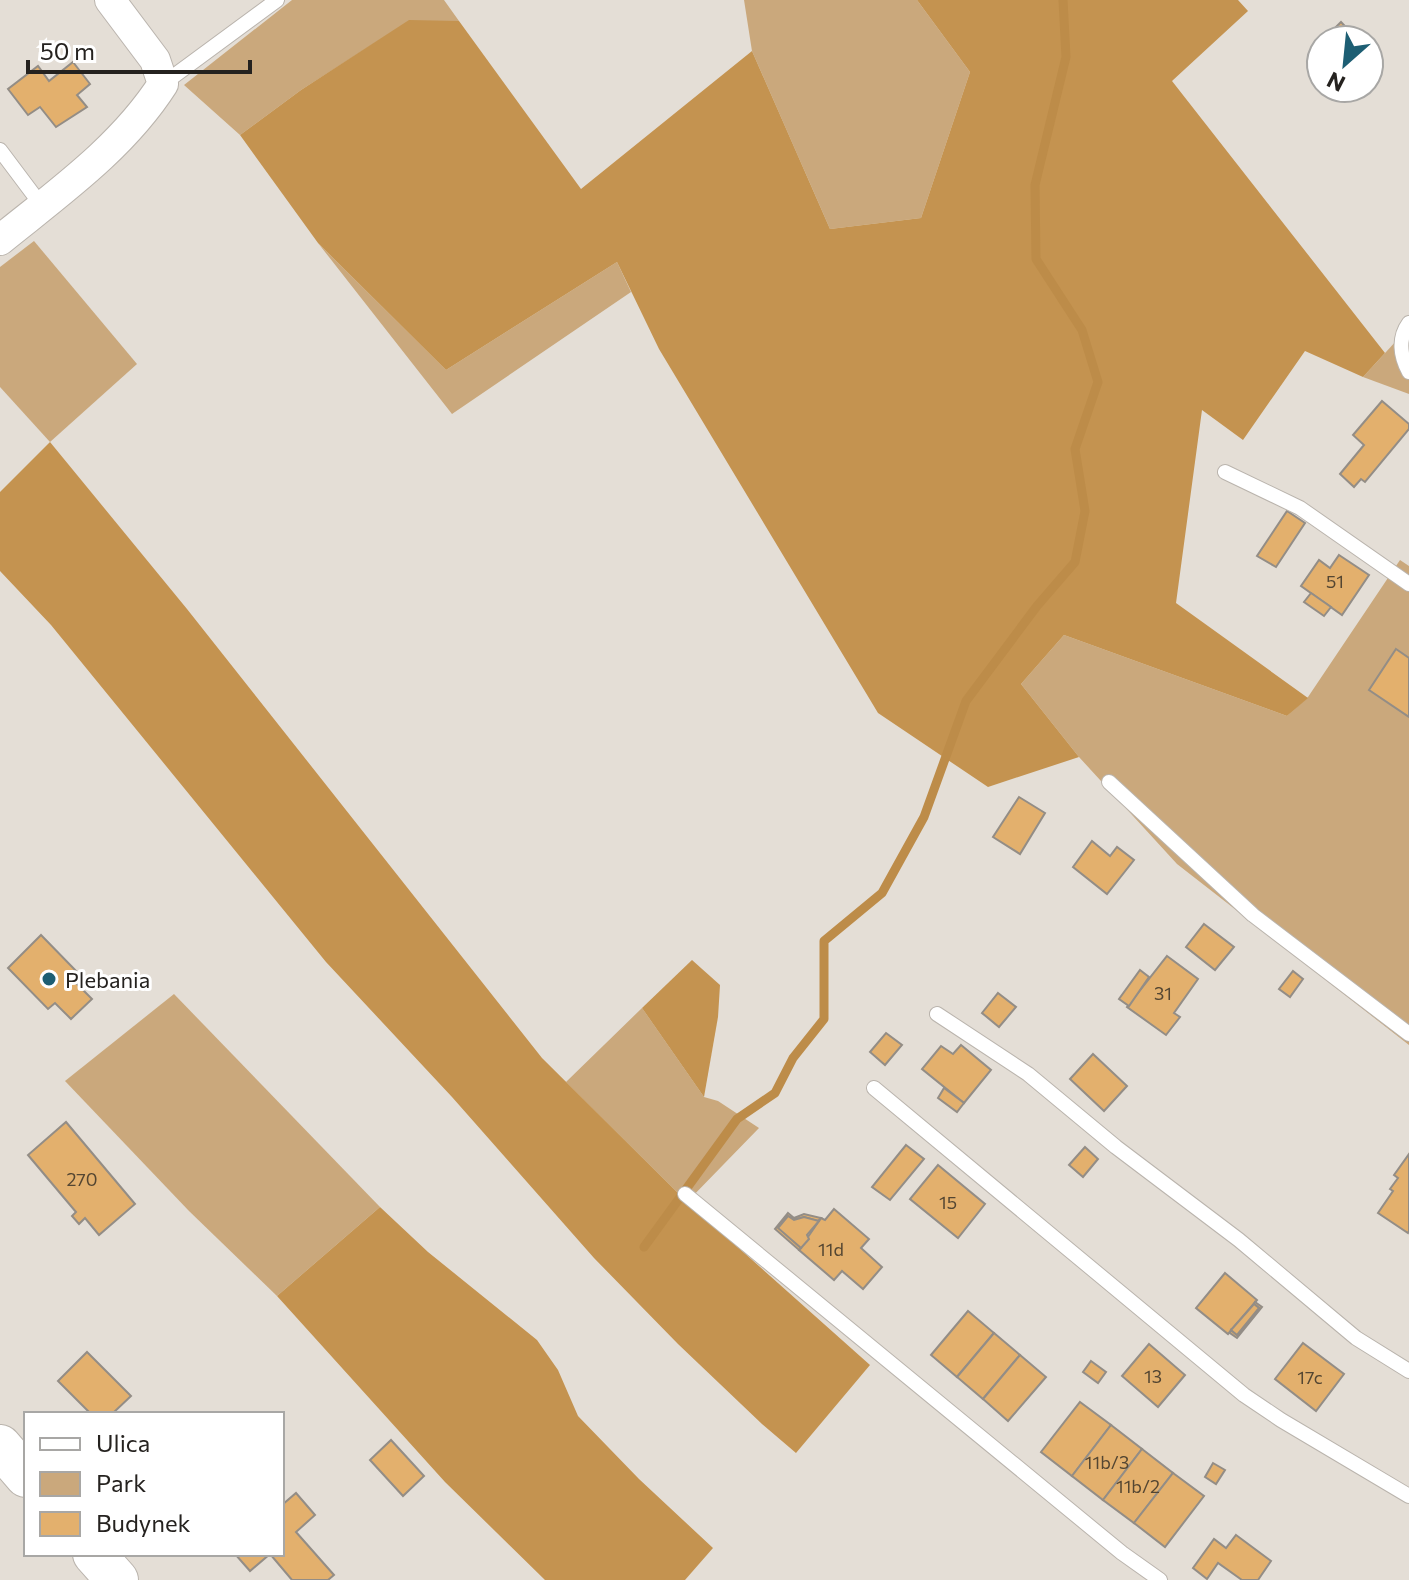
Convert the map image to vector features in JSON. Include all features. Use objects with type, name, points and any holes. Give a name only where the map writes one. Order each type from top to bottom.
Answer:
[{"type":"street","points":[[0,240],[83,175],[148,107],[163,84],[155,60],[110,0]]},
{"type":"street","points":[[0,1446],[24,1474]]},
{"type":"lane","points":[[163,84],[277,0]]},
{"type":"lane","points":[[0,150],[42,206]]},
{"type":"lane","points":[[1409,323],[1402,333],[1402,361],[1409,372]]},
{"type":"lane","points":[[1225,472],[1300,508],[1409,584]]},
{"type":"lane","points":[[1109,782],[1253,915],[1409,1034]]},
{"type":"lane","points":[[937,1014],[1028,1074],[1116,1147],[1239,1240],[1356,1338],[1409,1371]]},
{"type":"lane","points":[[874,1088],[1244,1395],[1409,1496]]},
{"type":"lane","points":[[685,1194],[1122,1553],[1160,1580]]},
{"type":"green space","points":[[292,0],[444,0],[459,21],[409,21],[301,90],[240,135],[184,85]]},
{"type":"green space","points":[[744,0],[917,0],[970,72],[921,218],[830,229],[752,51]]},
{"type":"green space","points":[[34,241],[137,364],[50,442],[0,387],[0,267]]},
{"type":"green space","points":[[318,243],[446,370],[617,262],[631,292],[452,414]]},
{"type":"green space","points":[[1409,327],[1409,394],[1363,377]]},
{"type":"green space","points":[[1400,560],[1409,566],[1409,1045],[1177,864],[1079,757],[1021,684],[1064,635],[1287,716],[1308,697]]},
{"type":"green space","points":[[174,994],[380,1207],[277,1296],[189,1211],[65,1081]]},
{"type":"green space","points":[[642,1008],[704,1097],[718,1101],[759,1128],[687,1202],[566,1082]]},
{"type":"shaded area","points":[[917,0],[1238,0],[1248,11],[1172,81],[1385,353],[1363,377],[1305,351],[1243,440],[1202,410],[1176,603],[1308,698],[1287,716],[1064,635],[1021,684],[1079,757],[988,787],[878,713],[659,349],[617,262],[446,370],[318,243],[240,135],[301,90],[409,20],[459,21],[581,189],[752,51],[830,229],[921,218],[970,72]]},
{"type":"shaded area","points":[[50,442],[187,609],[542,1058],[687,1202],[870,1365],[796,1453],[678,1344],[594,1258],[452,1097],[326,962],[51,625],[0,571],[0,492]]},
{"type":"shaded area","points":[[692,960],[720,985],[718,1017],[704,1097],[642,1008]]},
{"type":"shaded area","points":[[380,1207],[428,1252],[537,1340],[558,1370],[578,1416],[713,1548],[685,1580],[545,1580],[445,1482],[277,1296]]},
{"type":"building","points":[[73,62],[90,84],[77,95],[87,107],[56,127],[40,107],[28,115],[8,89],[38,66],[49,81]]},
{"type":"building","points":[[1382,401],[1409,424],[1409,429],[1365,482],[1361,479],[1354,487],[1340,474],[1364,445],[1353,435]]},
{"type":"building","points":[[1287,511],[1305,523],[1276,567],[1257,556]]},
{"type":"building","points":[[1339,555],[1369,575],[1342,615],[1301,586],[1319,560],[1330,568]]},
{"type":"building","points":[[1311,593],[1331,607],[1324,616],[1304,602]]},
{"type":"building","points":[[1396,649],[1409,658],[1409,717],[1369,690]]},
{"type":"building","points":[[1019,797],[1045,813],[1020,854],[993,837]]},
{"type":"building","points":[[1092,841],[1110,856],[1117,847],[1134,860],[1107,894],[1073,867]]},
{"type":"building","points":[[1204,924],[1234,947],[1215,970],[1186,947]]},
{"type":"building","name":"Plebania","points":[[41,935],[81,976],[75,982],[92,999],[71,1019],[55,1003],[48,1009],[8,968]]},
{"type":"building","points":[[1167,956],[1198,979],[1174,1013],[1180,1017],[1166,1035],[1127,1007]]},
{"type":"building","points":[[1140,970],[1149,977],[1129,1006],[1119,999]]},
{"type":"building","points":[[1293,971],[1303,979],[1290,997],[1279,989]]},
{"type":"building","points":[[998,993],[1016,1007],[999,1027],[982,1013]]},
{"type":"building","points":[[886,1033],[902,1045],[885,1065],[870,1052]]},
{"type":"building","points":[[961,1045],[991,1070],[964,1103],[922,1069],[941,1046],[953,1054]]},
{"type":"building","points":[[1093,1054],[1127,1086],[1104,1111],[1070,1079]]},
{"type":"building","points":[[944,1088],[964,1103],[957,1112],[938,1098]]},
{"type":"building","points":[[66,1122],[135,1204],[99,1235],[85,1218],[79,1224],[72,1216],[76,1212],[28,1155]]},
{"type":"building","points":[[906,1145],[924,1159],[890,1200],[872,1187]]},
{"type":"building","points":[[1085,1147],[1098,1159],[1083,1177],[1069,1165]]},
{"type":"building","points":[[1409,1154],[1408,1233],[1378,1213],[1393,1191],[1390,1189],[1398,1178],[1394,1175]]},
{"type":"building","points":[[938,1165],[985,1204],[958,1238],[910,1199]]},
{"type":"building","points":[[834,1209],[869,1239],[861,1248],[882,1267],[863,1289],[842,1271],[834,1280],[799,1250],[821,1218],[825,1220]]},
{"type":"building","points":[[788,1213],[794,1218],[804,1214],[821,1218],[818,1221],[804,1217],[794,1220],[788,1216],[779,1227],[801,1248],[799,1250],[775,1229]]},
{"type":"building","points":[[788,1216],[794,1220],[804,1217],[819,1221],[801,1248],[778,1228]]},
{"type":"building","points":[[1225,1273],[1257,1300],[1228,1334],[1196,1308]]},
{"type":"building","points":[[1255,1302],[1262,1307],[1237,1338],[1230,1333],[1231,1330],[1237,1335],[1259,1308]]},
{"type":"building","points":[[1254,1304],[1259,1308],[1237,1335],[1231,1330]]},
{"type":"building","points":[[968,1311],[994,1333],[957,1377],[931,1355]]},
{"type":"building","points":[[994,1333],[1020,1355],[983,1399],[957,1377]]},
{"type":"building","points":[[1303,1343],[1344,1374],[1316,1411],[1275,1379]]},
{"type":"building","points":[[1149,1344],[1185,1375],[1158,1407],[1122,1376]]},
{"type":"building","points":[[87,1352],[131,1396],[114,1412],[89,1412],[58,1381]]},
{"type":"building","points":[[1020,1355],[1046,1377],[1008,1421],[983,1399]]},
{"type":"building","points":[[1091,1361],[1106,1372],[1098,1383],[1083,1372]]},
{"type":"building","points":[[1080,1402],[1111,1425],[1072,1476],[1041,1452]]},
{"type":"building","points":[[1111,1425],[1142,1449],[1103,1500],[1072,1476]]},
{"type":"building","points":[[391,1440],[424,1476],[403,1496],[370,1460]]},
{"type":"building","points":[[1142,1449],[1173,1473],[1134,1523],[1103,1500]]},
{"type":"building","points":[[1213,1463],[1225,1470],[1216,1484],[1205,1477]]},
{"type":"building","points":[[1173,1473],[1204,1496],[1165,1547],[1134,1523]]},
{"type":"building","points":[[296,1493],[315,1515],[296,1532],[334,1575],[328,1580],[292,1580],[272,1556],[284,1556],[284,1503]]},
{"type":"building","points":[[1236,1535],[1271,1561],[1258,1580],[1242,1580],[1218,1563],[1207,1579],[1193,1568],[1214,1539],[1226,1548]]},
{"type":"building","points":[[237,1556],[268,1556],[250,1571]]},
{"type":"waterway","points":[[644,1247],[737,1119],[775,1093],[793,1058],[824,1019],[824,941],[882,893],[924,817],[966,701],[1037,606],[1075,562],[1085,511],[1075,449],[1098,382],[1082,330],[1036,259],[1035,185],[1066,57],[1063,0]]},
{"type":"place","name":"Plebania","points":[[49,979]]}]
